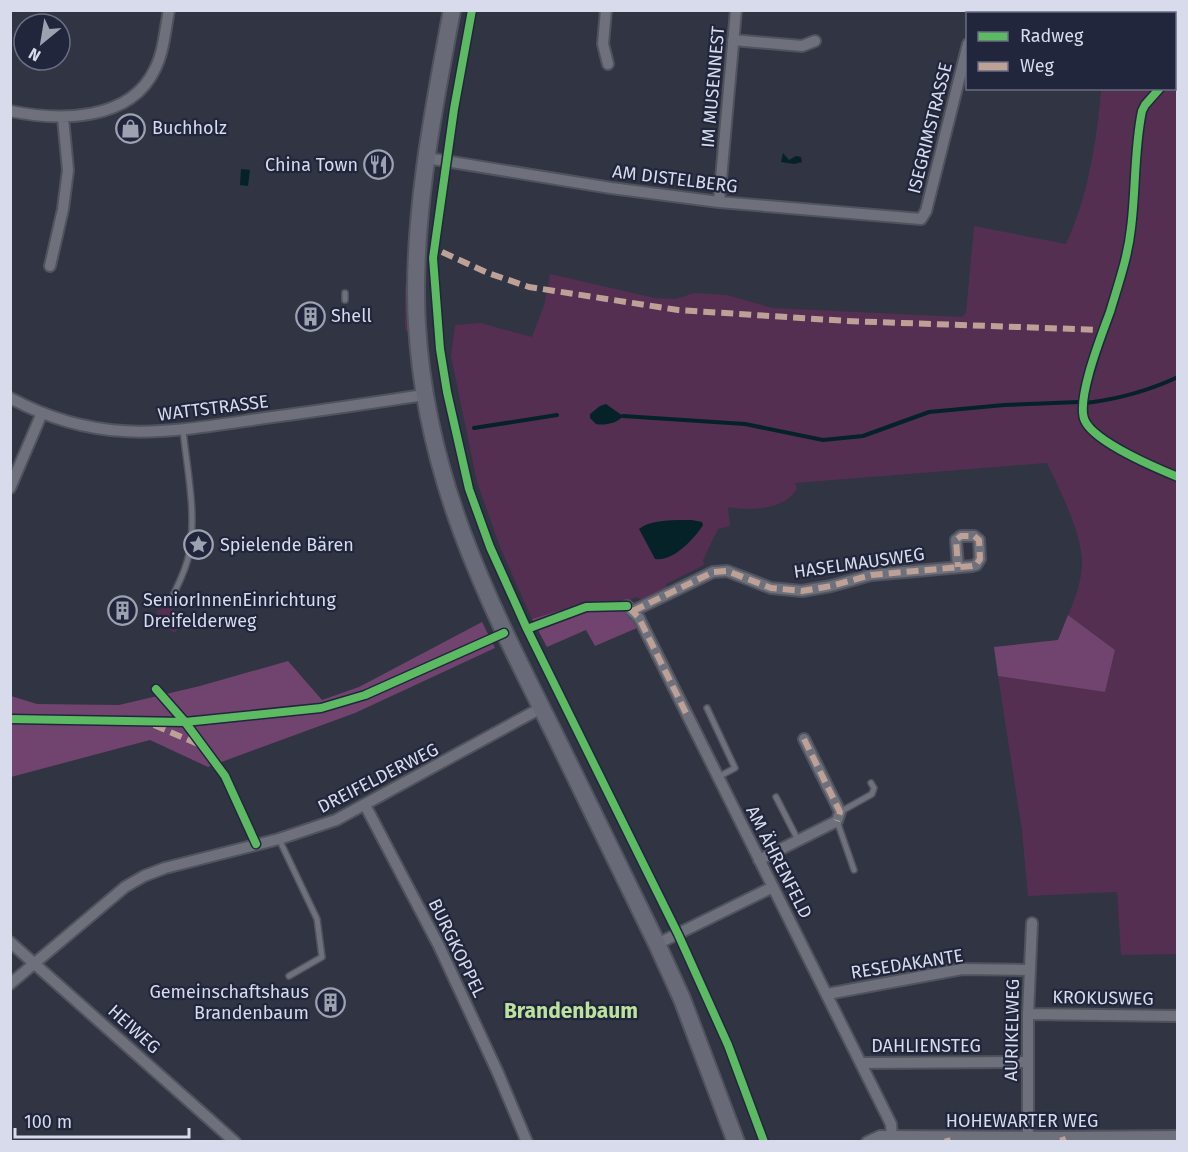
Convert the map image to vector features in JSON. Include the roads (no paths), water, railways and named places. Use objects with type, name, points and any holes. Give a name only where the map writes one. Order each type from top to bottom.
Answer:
[{"type":"main road","points":[[452,10],[428,158],[416,267],[417,327],[424,395],[444,484],[469,555],[502,628],[682,999],[736,1142]]},
{"type":"street","points":[[10,111],[63,118],[111,108],[125,101],[142,87],[154,72],[159,61],[169,10]]},
{"type":"street","points":[[606,10],[603,44],[608,64]]},
{"type":"street","name":"IM MUSENNEST","points":[[719,202],[736,10]]},
{"type":"street","points":[[733,40],[802,46],[815,41]]},
{"type":"street","name":"ISEGRIMSTRASSE","points":[[921,219],[926,211],[966,52]]},
{"type":"street","points":[[50,266],[63,210],[68,170],[63,118]]},
{"type":"street","name":"AM DISTELBERG","points":[[428,158],[611,188],[719,202],[921,219]]},
{"type":"street","name":"WATTSTRASSE","points":[[10,398],[66,422],[109,431],[135,433],[183,430],[424,395]]},
{"type":"street","points":[[10,488],[42,413]]},
{"type":"street","name":"HASELMAUSWEG","points":[[630,608],[713,572],[727,571],[771,588],[801,591],[831,586],[871,575],[958,567]]},
{"type":"street","name":"AM ÄHRENFELD","points":[[630,608],[639,618],[891,1124],[887,1139]]},
{"type":"street","name":"DREIFELDERWEG","points":[[10,984],[124,887],[144,876],[165,868],[279,839],[336,820],[541,708]]},
{"type":"street","points":[[759,860],[839,817],[804,740]]},
{"type":"street","name":"BURGKOPPEL","points":[[365,805],[439,946],[498,1073],[527,1142]]},
{"type":"street","points":[[657,944],[773,887]]},
{"type":"street","name":"AURIKELWEG","points":[[1028,1137],[1028,1014],[1032,922]]},
{"type":"street","name":"HEIWEG","points":[[10,942],[235,1142]]},
{"type":"street","name":"RESEDAKANTE","points":[[827,994],[962,969],[1029,970]]},
{"type":"street","name":"KROKUSWEG","points":[[1028,1014],[1178,1016]]},
{"type":"street","name":"DAHLIENSTEG","points":[[861,1063],[1028,1062]]},
{"type":"street","name":"HOHEWARTER WEG","points":[[867,1142],[887,1139],[1178,1136]]},
{"type":"lane","points":[[345,293],[345,300]]},
{"type":"lane","points":[[170,602],[186,564],[192,534],[192,511],[183,430]]},
{"type":"lane","points":[[706,708],[735,768],[718,777]]},
{"type":"lane","points":[[854,870],[839,817],[872,794],[874,788],[871,783]]},
{"type":"lane","points":[[776,797],[798,840]]},
{"type":"lane","points":[[279,839],[317,919],[322,957],[289,976]]},
{"type":"waterway","points":[[1086,403],[1133,394],[1178,377]]},
{"type":"waterway","points":[[623,416],[745,424],[823,440],[863,436],[929,412],[1004,405],[1079,402]]},
{"type":"waterway","points":[[474,428],[557,415]]},
{"type":"place","name":"Buchholz","points":[[131,128]]},
{"type":"place","name":"China Town","points":[[379,165]]},
{"type":"place","name":"Shell","points":[[310,316]]},
{"type":"place","name":"Spielende Bären","points":[[199,545]]},
{"type":"place","name":"SeniorInnenEinrichtung Dreifelderweg","points":[[122,610]]},
{"type":"place","name":"Gemeinschaftshaus Brandenbaum","points":[[330,1002]]},
{"type":"district","name":"Brandenbaum","points":[[571,1011]]}]
